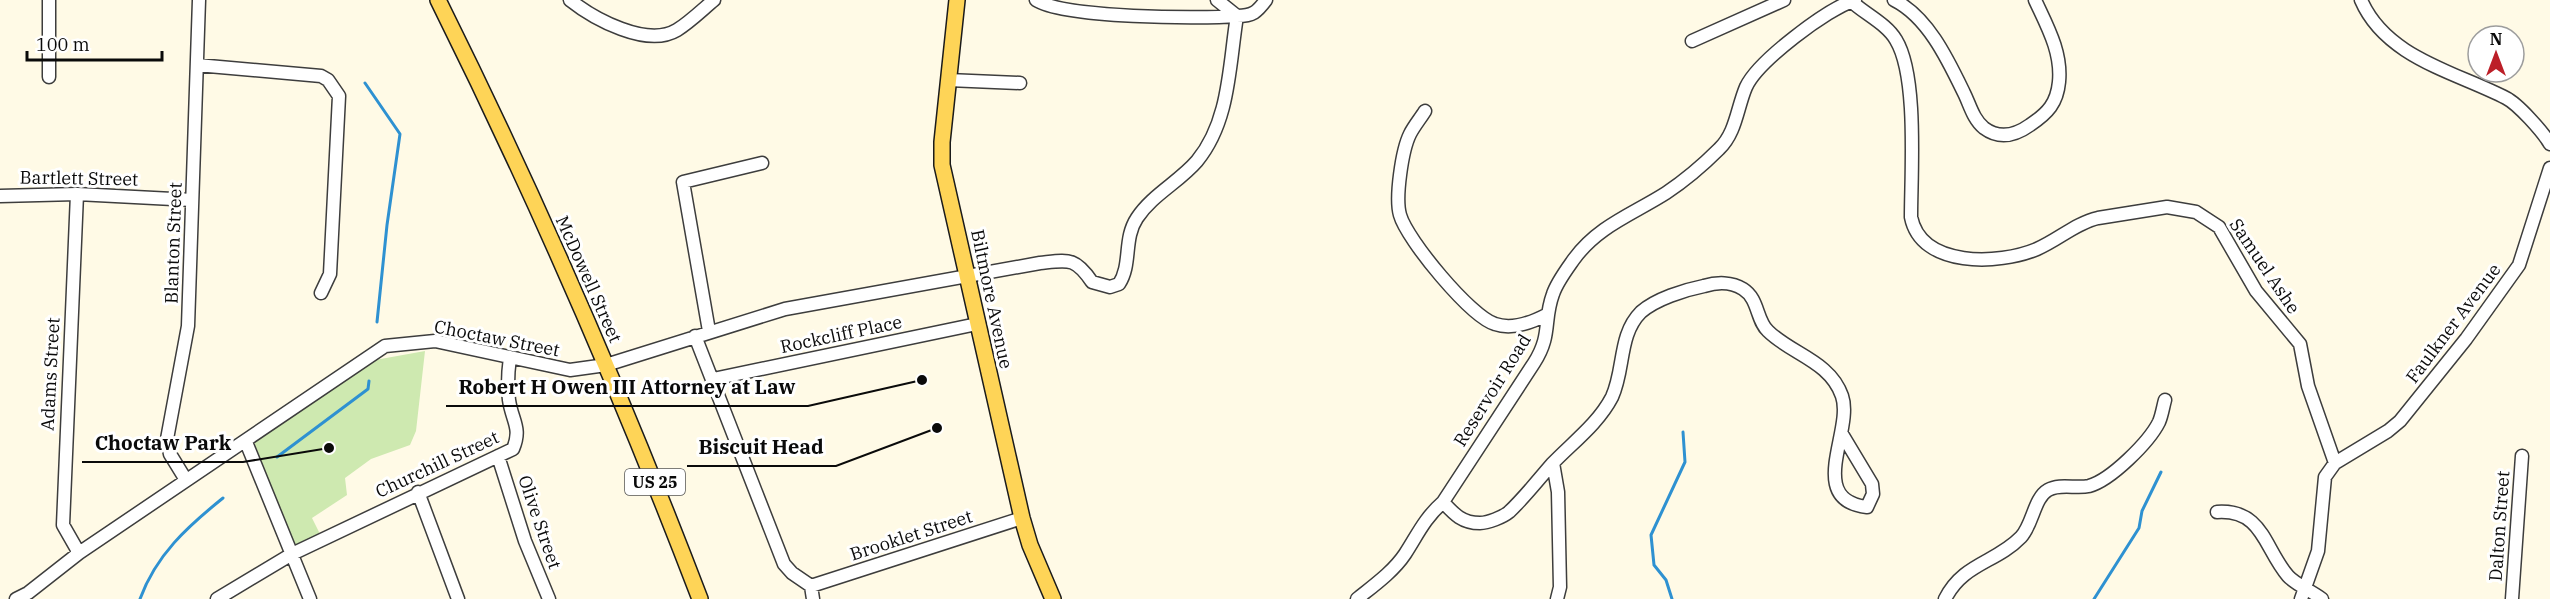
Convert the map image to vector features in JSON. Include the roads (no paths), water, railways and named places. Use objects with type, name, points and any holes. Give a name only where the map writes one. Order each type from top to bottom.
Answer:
[{"type":"main road","name":"Biltmore Avenue","points":[[957,0],[942,142],[942,165],[1022,518],[1032,552],[1053,599]]},
{"type":"main road","name":"McDowell Street","points":[[441,6],[578,297],[700,599]]},
{"type":"street","points":[[49,0],[49,77]]},
{"type":"street","name":"Blanton Street","points":[[186,480],[170,454],[166,440],[188,326],[199,0]]},
{"type":"street","points":[[570,0],[589,15],[646,37],[675,31],[714,0]]},
{"type":"street","points":[[1036,0],[1048,6],[1106,14],[1214,18],[1251,16],[1266,0]]},
{"type":"street","points":[[1217,0],[1237,16]]},
{"type":"street","points":[[1692,41],[1784,0]]},
{"type":"street","name":"Reservoir Road","points":[[1356,599],[1377,584],[1404,556],[1426,516],[1443,502],[1542,351],[1548,332],[1548,314],[1553,293],[1575,258],[1602,229],[1666,193],[1721,147],[1730,135],[1746,87],[1755,72],[1793,39],[1853,0]]},
{"type":"street","name":"Samuel Ashe","points":[[1853,0],[1888,30],[1901,50],[1912,115],[1911,217],[1913,226],[1926,244],[1949,255],[1989,260],[2008,258],[2039,249],[2089,220],[2098,218],[2167,207],[2196,212],[2208,218],[2229,240],[2256,291],[2300,344],[2308,386],[2335,463]]},
{"type":"street","points":[[1894,0],[1911,9],[1946,57],[1976,119],[1991,132],[2011,135],[2042,118],[2052,108],[2058,94],[2061,68],[2059,55],[2035,0]]},
{"type":"street","points":[[2361,0],[2378,26],[2420,60],[2508,98],[2550,144]]},
{"type":"street","name":"Choctaw Street","points":[[16,599],[28,593],[80,553],[384,346],[435,341],[570,370],[606,366],[709,331],[788,308],[967,276],[1067,261],[1081,266],[1092,282],[1110,287],[1119,284],[1126,268],[1128,237],[1136,219],[1146,205],[1197,161],[1219,123],[1237,16]]},
{"type":"street","points":[[197,65],[321,76],[337,91],[339,96],[330,274],[321,294]]},
{"type":"street","points":[[948,80],[1020,83]]},
{"type":"street","points":[[1425,111],[1409,136],[1404,153],[1399,213],[1406,231],[1421,254],[1478,313],[1495,324],[1533,322],[1548,314]]},
{"type":"street","points":[[709,331],[684,182],[762,163]]},
{"type":"street","name":"Faulkner Avenue","points":[[2335,463],[2388,431],[2400,421],[2466,339],[2519,266],[2550,168]]},
{"type":"street","name":"Bartlett Street","points":[[0,196],[77,194],[192,200]]},
{"type":"street","name":"Adams Street","points":[[77,194],[63,525],[80,553]]},
{"type":"street","points":[[1443,502],[1461,520],[1482,524],[1507,514],[1553,463],[1592,425],[1611,398],[1620,377],[1624,342],[1641,313],[1654,303],[1704,285],[1727,283],[1744,289],[1756,304],[1765,330],[1791,350],[1812,359],[1828,374],[1842,396],[1842,434],[1833,470],[1839,493],[1853,505],[1867,507],[1873,494],[1872,484],[1842,434]]},
{"type":"street","name":"Rockcliff Place","points":[[713,379],[977,324]]},
{"type":"street","points":[[695,336],[784,564],[792,573],[811,586],[813,599]]},
{"type":"street","name":"Churchill Street","points":[[217,599],[292,554],[418,492],[513,449],[519,435],[509,402],[507,378],[510,357]]},
{"type":"street","points":[[1945,599],[1959,577],[1974,566],[2008,549],[2023,535],[2031,523],[2041,497],[2049,489],[2094,484],[2144,444],[2159,422],[2165,400]]},
{"type":"street","points":[[246,442],[310,599]]},
{"type":"street","name":"Olive Street","points":[[498,456],[525,541],[549,599]]},
{"type":"street","name":"Dalton Street","points":[[2512,599],[2522,456]]},
{"type":"street","points":[[1553,463],[1558,492],[1560,587],[1557,599]]},
{"type":"street","points":[[2301,599],[2318,551],[2325,477],[2335,463]]},
{"type":"street","points":[[418,492],[458,599]]},
{"type":"street","points":[[2217,512],[2237,513],[2247,517],[2257,526],[2289,577],[2322,599]]},
{"type":"street","name":"Brooklet Street","points":[[811,586],[1022,518]]},
{"type":"waterway","points":[[365,83],[400,134],[387,225],[377,322]]},
{"type":"waterway","points":[[277,457],[368,389],[369,381]]},
{"type":"waterway","points":[[1672,599],[1666,580],[1654,565],[1651,535],[1685,462],[1683,432]]},
{"type":"waterway","points":[[2094,599],[2139,528],[2142,511],[2161,472]]},
{"type":"waterway","points":[[140,599],[164,555],[185,531],[223,498]]},
{"type":"place","name":"Robert H Owen III Attorney at Law","points":[[922,380]]},
{"type":"place","name":"Biscuit Head","points":[[937,428]]},
{"type":"place","name":"Choctaw Park","points":[[329,448]]}]
